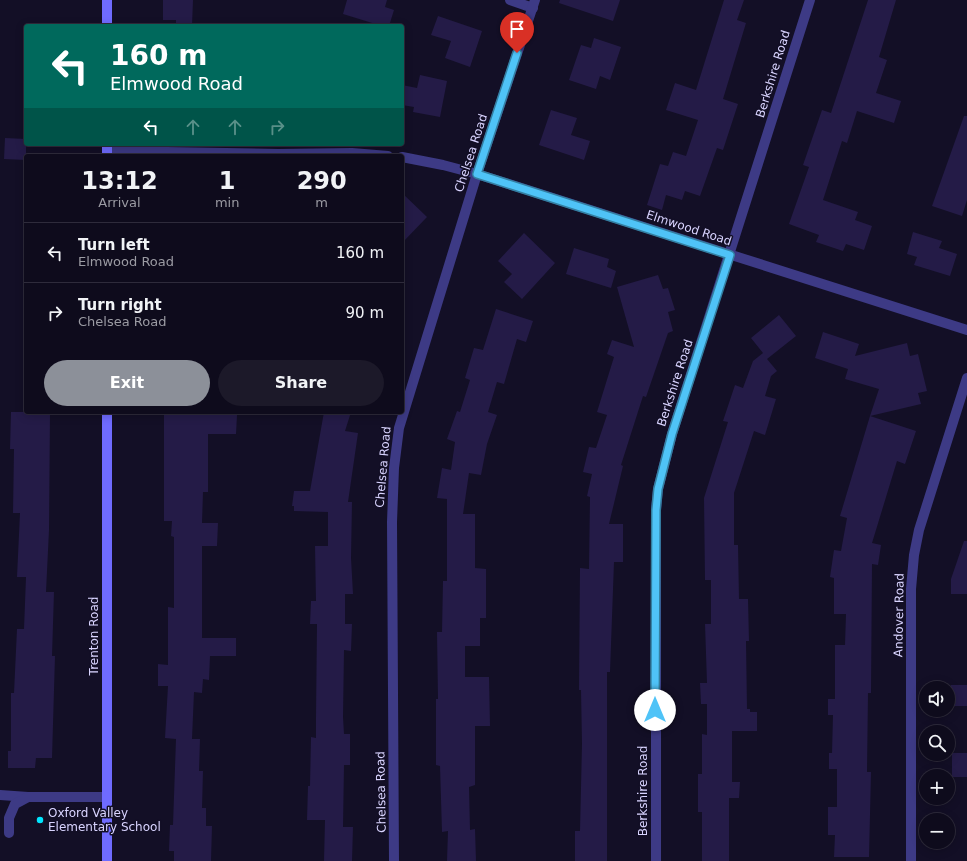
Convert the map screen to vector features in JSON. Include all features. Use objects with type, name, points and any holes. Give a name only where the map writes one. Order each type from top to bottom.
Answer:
[{"type":"main road","points":[[107,0],[107,24]]},
{"type":"main road","name":"Trenton Road","points":[[107,414],[107,861]]},
{"type":"street","points":[[510,0],[534,4]]},
{"type":"street","name":"Berkshire Road","points":[[656,861],[655,620],[656,510],[658,489],[672,434],[810,0]]},
{"type":"street","name":"Chelsea Road","points":[[404,412],[477,174],[534,4]]},
{"type":"street","points":[[107,150],[278,154],[364,154]]},
{"type":"street","name":"Elmwood Road","points":[[404,157],[443,164],[477,174],[967,330]]},
{"type":"street","name":"Andover Road","points":[[911,861],[911,589],[914,555],[919,530],[967,378]]},
{"type":"street","name":"Chelsea Road","points":[[394,861],[392,522],[394,468],[399,428],[403,414]]},
{"type":"street","points":[[0,796],[107,797]]},
{"type":"street","points":[[9,833],[9,818],[15,804],[28,797]]},
{"type":"building","points":[[163,0],[193,0],[192,24],[176,24],[176,20],[163,20]]},
{"type":"building","points":[[347,0],[387,0],[385,7],[394,10],[390,24],[376,24],[343,14]]},
{"type":"building","points":[[560,0],[620,0],[613,21],[559,3]]},
{"type":"building","points":[[724,0],[744,0],[737,20],[746,23],[723,99],[738,104],[723,150],[717,148],[700,196],[685,191],[682,200],[666,195],[662,210],[647,205],[660,164],[668,166],[673,152],[686,156],[698,120],[666,110],[675,83],[696,90]]},
{"type":"building","points":[[868,0],[896,0],[879,57],[887,60],[876,93],[901,101],[894,123],[857,111],[847,143],[842,141],[823,200],[858,212],[855,220],[872,226],[864,250],[846,244],[843,251],[816,242],[819,235],[789,224],[809,167],[803,165],[822,110],[831,113]]},
{"type":"building","points":[[438,16],[482,31],[470,67],[445,58],[451,41],[431,35]]},
{"type":"building","points":[[594,38],[621,47],[610,80],[600,76],[596,89],[569,80],[581,45],[591,48]]},
{"type":"building","points":[[420,75],[447,81],[440,117],[413,112],[414,107],[404,105],[404,85],[417,88]]},
{"type":"building","points":[[551,110],[577,118],[571,135],[590,141],[584,160],[539,145]]},
{"type":"building","points":[[964,116],[967,116],[967,200],[962,216],[932,206]]},
{"type":"building","points":[[5,138],[24,139],[26,154],[24,154],[24,160],[4,159]]},
{"type":"building","points":[[404,195],[427,217],[404,241]]},
{"type":"building","points":[[913,232],[942,241],[939,248],[957,254],[950,276],[914,265],[917,257],[907,254]]},
{"type":"building","points":[[524,233],[555,263],[522,299],[504,282],[512,274],[498,261]]},
{"type":"building","points":[[574,248],[609,259],[607,267],[616,271],[611,288],[566,274]]},
{"type":"building","points":[[658,275],[663,289],[668,288],[675,310],[668,312],[673,331],[668,333],[646,397],[643,396],[621,465],[623,466],[609,524],[623,524],[623,562],[614,562],[610,672],[607,672],[607,861],[575,861],[575,831],[580,831],[582,744],[581,690],[579,690],[580,568],[589,569],[590,497],[587,496],[592,474],[583,472],[589,447],[596,448],[607,415],[597,412],[614,357],[607,354],[612,340],[634,347],[617,287]]},
{"type":"building","points":[[496,309],[533,321],[526,342],[517,339],[504,384],[497,382],[488,412],[497,415],[487,444],[481,475],[469,473],[463,514],[475,514],[475,568],[486,569],[486,618],[480,618],[480,646],[465,646],[465,677],[489,677],[490,726],[475,726],[475,785],[469,787],[470,830],[475,829],[476,861],[447,861],[448,831],[442,832],[440,766],[436,765],[436,699],[438,699],[437,632],[442,632],[443,581],[447,581],[447,499],[437,498],[442,468],[451,470],[455,442],[447,439],[457,411],[460,412],[470,380],[465,378],[474,348],[483,350]]},
{"type":"building","points":[[779,315],[796,336],[767,359],[777,371],[771,376],[765,396],[776,399],[765,435],[754,431],[734,493],[734,545],[738,545],[739,599],[748,599],[749,641],[746,641],[747,709],[750,709],[750,712],[757,712],[757,731],[732,731],[732,782],[740,782],[739,798],[729,798],[729,861],[702,861],[702,812],[698,812],[698,774],[702,774],[702,734],[707,735],[707,704],[701,704],[700,683],[707,683],[705,624],[711,624],[711,580],[705,580],[704,498],[728,422],[723,421],[735,385],[743,388],[753,361],[763,353],[751,338]]},
{"type":"building","points":[[823,332],[859,344],[855,356],[907,343],[910,356],[918,354],[927,391],[918,393],[921,404],[870,416],[879,389],[845,379],[848,369],[815,358]]},
{"type":"building","points":[[11,412],[24,412],[24,414],[50,414],[49,530],[46,592],[54,592],[52,656],[55,656],[52,758],[36,758],[35,768],[8,768],[8,751],[11,751],[11,693],[14,693],[17,629],[24,629],[26,577],[17,577],[20,513],[13,513],[14,449],[10,449]]},
{"type":"building","points":[[164,414],[237,415],[236,434],[208,434],[208,492],[203,492],[202,523],[218,523],[217,546],[202,546],[202,638],[236,638],[236,656],[210,656],[209,680],[203,679],[202,693],[194,692],[192,739],[200,739],[199,771],[203,771],[202,808],[206,808],[206,826],[212,826],[211,861],[174,861],[174,851],[169,851],[170,825],[173,825],[176,739],[165,738],[168,686],[158,686],[158,664],[168,665],[168,607],[174,608],[174,537],[171,536],[172,521],[164,521]]},
{"type":"building","points":[[324,414],[350,414],[345,431],[358,433],[348,502],[352,502],[351,558],[353,594],[345,594],[345,624],[352,624],[351,651],[344,650],[343,717],[344,734],[350,734],[350,765],[344,765],[343,827],[353,827],[352,861],[324,861],[325,820],[307,820],[308,786],[310,786],[311,737],[316,738],[317,624],[310,624],[311,601],[316,601],[315,546],[328,546],[328,512],[294,511],[294,506],[292,506],[294,491],[310,491]]},
{"type":"building","points":[[870,416],[916,431],[905,464],[897,461],[872,543],[881,545],[878,565],[872,564],[871,693],[868,693],[867,772],[871,772],[869,857],[834,857],[835,835],[828,835],[828,807],[837,807],[837,769],[829,769],[829,753],[832,753],[833,715],[828,715],[828,699],[835,699],[835,645],[845,645],[846,614],[834,614],[834,578],[830,577],[834,550],[841,551],[847,518],[840,516]]},
{"type":"building","points":[[964,541],[967,541],[967,594],[951,594],[951,579]]},
{"type":"building","points":[[955,685],[967,685],[967,706],[955,706]]},
{"type":"building","points":[[955,753],[967,753],[967,777],[955,777],[955,769],[952,769],[952,761],[955,761]]},
{"type":"place","name":"Oxford Valley Elementary School","points":[[40,820]]},
{"type":"route","points":[[517,53],[477,174],[730,255],[672,434],[658,489],[656,510],[655,710]]}]
